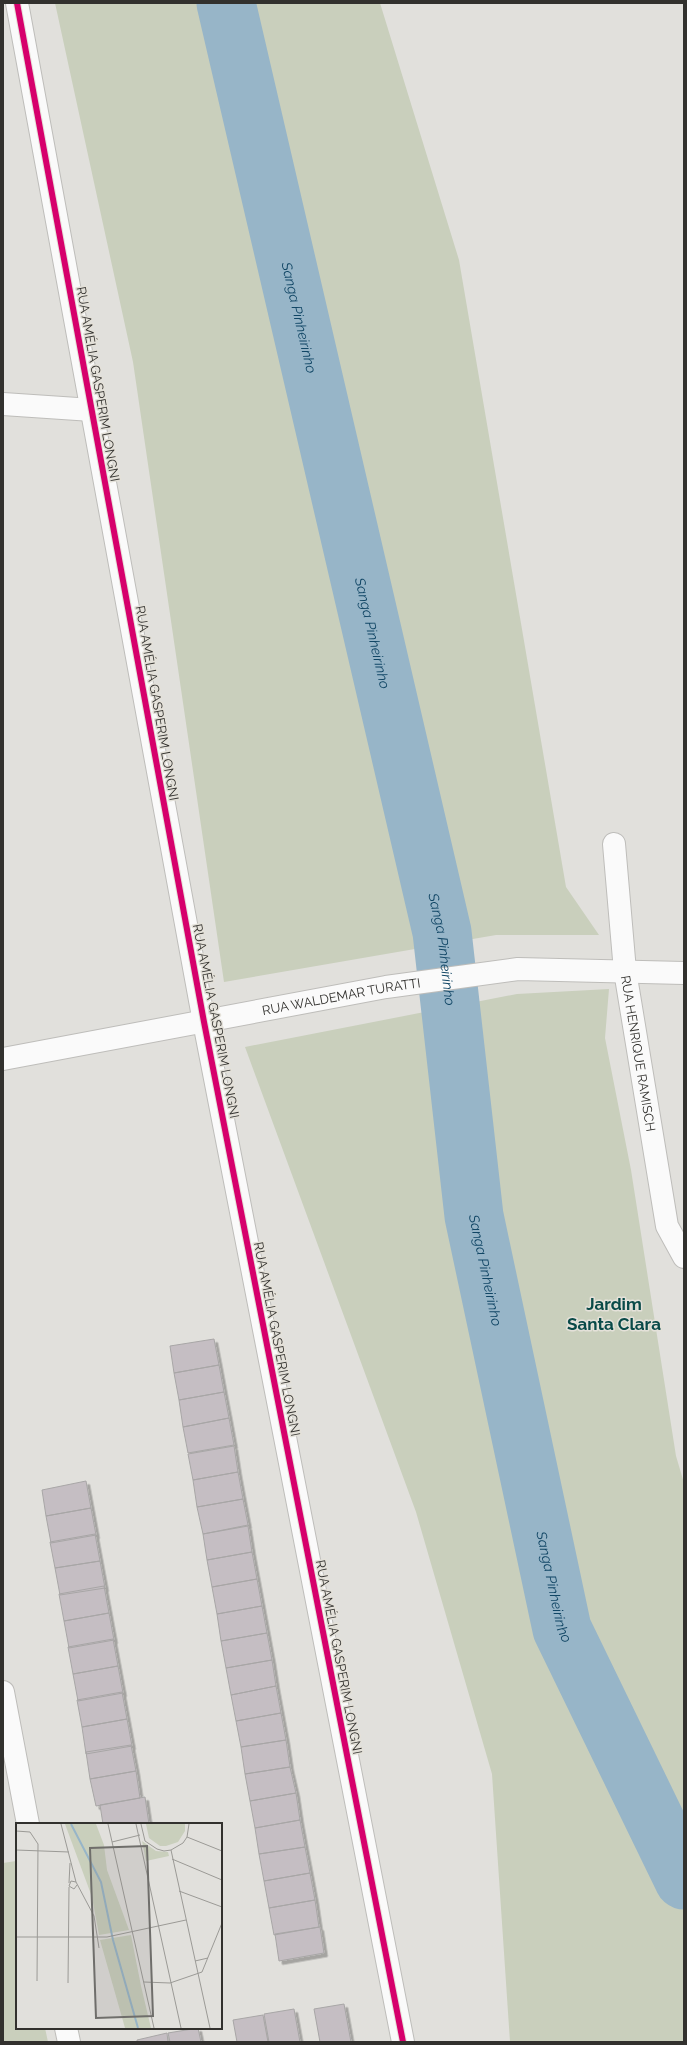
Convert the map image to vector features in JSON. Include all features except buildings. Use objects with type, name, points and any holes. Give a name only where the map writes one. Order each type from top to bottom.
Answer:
[{"type":"street","name":"RUA AMÉLIA GASPERIM LONGNI","points":[[17,3],[204,1022],[403,2042]]},
{"type":"street","points":[[3,404],[92,410]]},
{"type":"street","name":"RUA HENRIQUE RAMISCH","points":[[614,844],[625,971],[667,1226],[684,1257]]},
{"type":"street","name":"RUA WALDEMAR TURATTI","points":[[3,1060],[386,987],[518,968],[684,973]]},
{"type":"street","points":[[3,1692],[28,1823]]},
{"type":"street","points":[[66,2029],[69,2042]]},
{"type":"green space","points":[[55,3],[380,3],[459,260],[566,887],[599,935],[496,935],[224,982],[133,362]]},
{"type":"green space","points":[[609,989],[605,1038],[631,1170],[676,1456],[684,1483],[684,2042],[510,2042],[492,1774],[416,1512],[245,1047],[517,994]]},
{"type":"green space","points":[[16,1861],[16,2029],[45,2029],[48,2042],[3,2042],[3,1863]]},
{"type":"waterway","name":"Sanga Pinheirinho","points":[[226,3],[442,932],[474,1216],[562,1629],[684,1880]]},
{"type":"cycle path","points":[[17,3],[204,1022],[403,2042]]},
{"type":"district","name":"Jardim Santa Clara","points":[[614,1314]]}]
